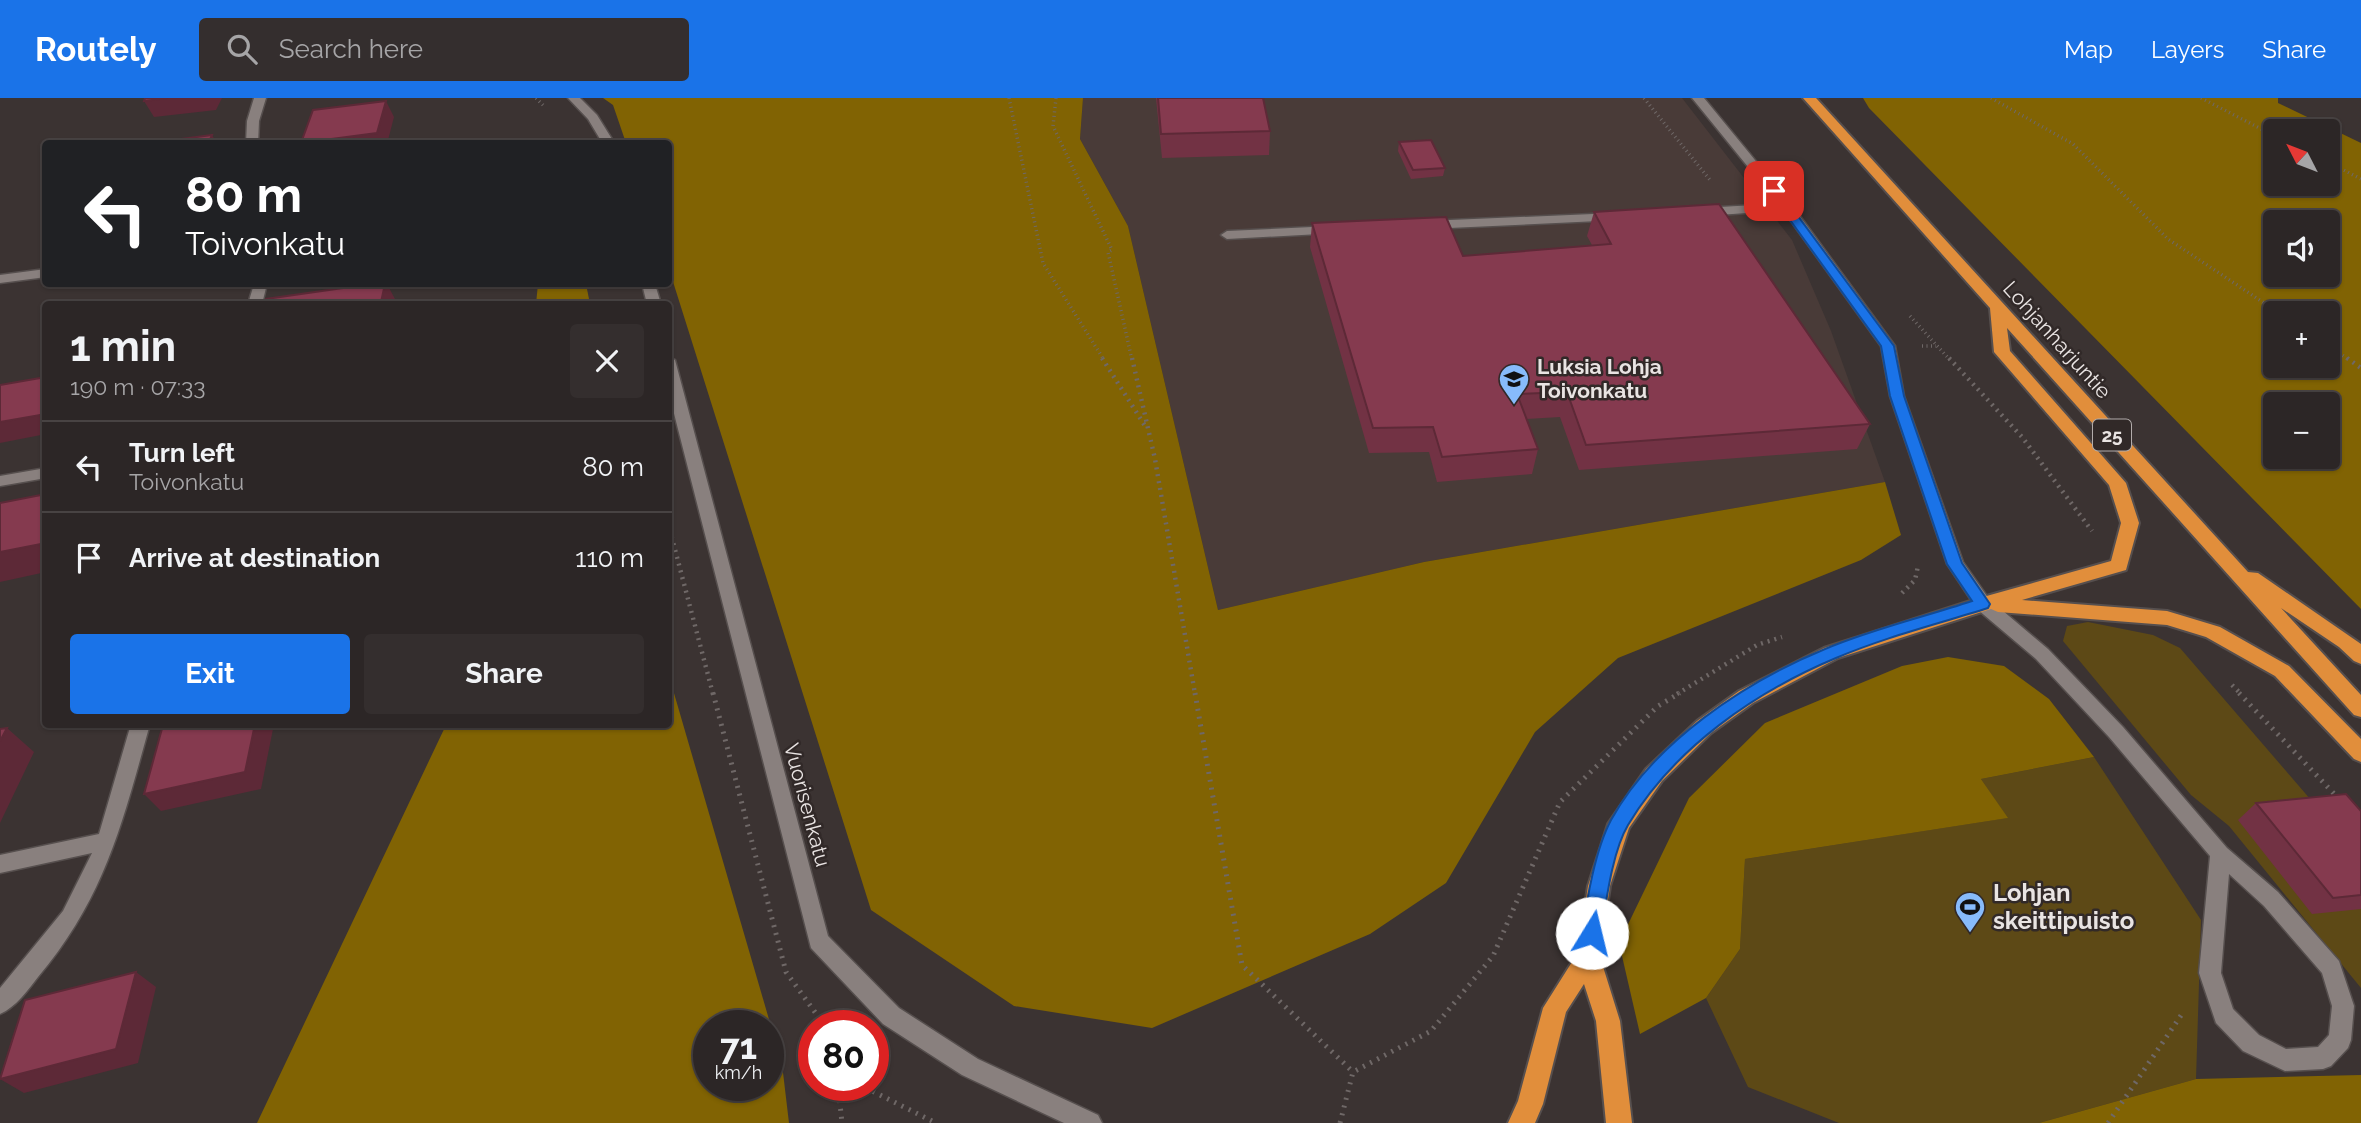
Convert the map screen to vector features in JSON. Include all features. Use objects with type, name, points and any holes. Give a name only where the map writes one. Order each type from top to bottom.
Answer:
[{"type":"highway","name":"Lohjanharjuntie","points":[[1809,98],[2361,709]]},
{"type":"highway","name":"Lohjanharjuntie","points":[[1822,98],[1834,125]]},
{"type":"highway","points":[[1521,1123],[1530,1104],[1555,1008],[1588,957],[1599,886],[1619,824],[1654,775],[1704,727],[1746,697],[1831,653],[1983,604],[2119,565],[2130,523],[2117,483],[2002,352],[1998,308]]},
{"type":"highway","points":[[2226,562],[2346,642],[2361,656]]},
{"type":"highway","points":[[1983,604],[2167,618],[2213,632],[2282,671],[2361,753]]},
{"type":"highway","points":[[1588,957],[1608,1021],[1619,1123]]},
{"type":"street","points":[[252,140],[253,121],[260,98]]},
{"type":"street","points":[[574,98],[593,117],[607,140]]},
{"type":"street","points":[[1698,98],[1787,207],[1888,346],[1897,396],[1955,564],[1983,604],[2042,654],[2070,683],[2116,732],[2220,854],[2272,899],[2331,968],[2343,1006],[2340,1040],[2322,1058],[2285,1060],[2251,1043],[2224,1015],[2210,973],[2220,854]]},
{"type":"street","points":[[1687,213],[1787,207]]},
{"type":"street","points":[[1408,226],[1631,216]]},
{"type":"street","points":[[1227,235],[1352,229]]},
{"type":"street","points":[[0,279],[42,274]]},
{"type":"street","name":"Vuorisenkatu","points":[[672,375],[819,941],[891,1016],[970,1067],[1090,1123]]},
{"type":"street","points":[[0,481],[42,474]]},
{"type":"street","points":[[0,1003],[15,988],[77,907],[107,841],[140,728]]},
{"type":"street","points":[[0,863],[107,841]]},
{"type":"path","points":[[1009,98],[1043,263],[1149,433]]},
{"type":"path","points":[[1056,98],[1053,126],[1112,250],[1108,252],[1149,433],[1242,965],[1353,1072]]},
{"type":"path","points":[[1991,98],[2073,144],[2168,239],[2263,302]]},
{"type":"path","points":[[2201,98],[2263,129]]},
{"type":"path","points":[[2340,168],[2361,179]]},
{"type":"path","points":[[1910,316],[2022,437],[2119,565]]},
{"type":"path","points":[[2340,353],[2361,368]]},
{"type":"path","points":[[672,538],[786,972],[813,1010]]},
{"type":"path","points":[[2231,684],[2323,779],[2346,807]]},
{"type":"path","points":[[2108,1123],[2210,973]]},
{"type":"path","points":[[889,1100],[936,1123]]},
{"type":"path","points":[[840,1101],[842,1123]]},
{"type":"shaded area","points":[[603,98],[1083,98],[1080,139],[1128,226],[1218,610],[1424,562],[1885,482],[1901,535],[1861,560],[1618,658],[1535,732],[1446,883],[1370,934],[1152,1028],[1014,1006],[871,910],[672,279],[672,140],[625,140],[613,105]]},
{"type":"shaded area","name":"Luksia Lohja Toivonkatu","points":[[1083,98],[1682,98],[1792,240],[1831,331],[1885,482],[1424,562],[1218,610],[1128,226],[1080,139]]},
{"type":"shaded area","points":[[1863,98],[2278,98],[2278,103],[2311,119],[2263,119],[2263,196],[2340,196],[2340,133],[2361,143],[2361,609],[1869,108]]},
{"type":"shaded area","points":[[538,287],[587,287],[589,301],[536,301]]},
{"type":"shaded area","points":[[2088,622],[2153,635],[2180,648],[2361,858],[2361,988],[2229,826],[2191,795],[2063,641],[2067,626]]},
{"type":"shaded area","points":[[1948,657],[2004,666],[2049,699],[2094,757],[1981,779],[2008,818],[1745,859],[1740,949],[1706,998],[1640,1034],[1619,943],[1689,798],[1765,723],[1902,666]]},
{"type":"shaded area","points":[[672,686],[766,1010],[693,1010],[693,1101],[784,1101],[784,1081],[789,1123],[257,1123],[445,728],[672,728]]},
{"type":"shaded area","name":"Lohjan skeittipuisto","points":[[2094,757],[2201,920],[2196,1079],[2039,1123],[1839,1123],[1748,1087],[1706,998],[1740,949],[1745,859],[2007,818],[1981,779]]},
{"type":"shaded area","points":[[2361,1075],[2361,1123],[2039,1123],[2196,1079]]},
{"type":"building","points":[[145,98],[167,98],[144,101]]},
{"type":"building","points":[[1158,98],[1263,98],[1270,131],[1161,134]]},
{"type":"building","points":[[386,101],[377,133],[302,140],[313,110]]},
{"type":"building","points":[[212,135],[210,140],[174,140]]},
{"type":"building","points":[[1431,140],[1445,168],[1413,170],[1399,142]]},
{"type":"building","points":[[1719,204],[1870,424],[1586,445],[1567,392],[1517,394],[1538,449],[1442,457],[1433,427],[1373,428],[1312,223],[1446,217],[1463,256],[1611,244],[1594,212]]},
{"type":"building","points":[[350,287],[384,287],[381,301],[265,301]]},
{"type":"building","points":[[42,378],[42,415],[0,422],[0,385]]},
{"type":"building","points":[[42,495],[42,544],[0,552],[0,503]]},
{"type":"building","points":[[7,728],[0,741],[0,729]]},
{"type":"building","points":[[162,728],[254,728],[245,772],[144,794]]},
{"type":"building","points":[[2346,794],[2361,811],[2361,895],[2333,898],[2256,803]]},
{"type":"building","points":[[136,972],[116,1049],[0,1079],[25,1000]]},
{"type":"place","name":"Luksia Lohja Toivonkatu","points":[[1514,406]]},
{"type":"place","name":"Lohjan skeittipuisto","points":[[1970,934]]},
{"type":"route","points":[[1592,933],[1599,886],[1619,824],[1654,775],[1704,727],[1746,697],[1831,653],[1983,604],[1955,564],[1897,396],[1888,346],[1774,191]]}]
